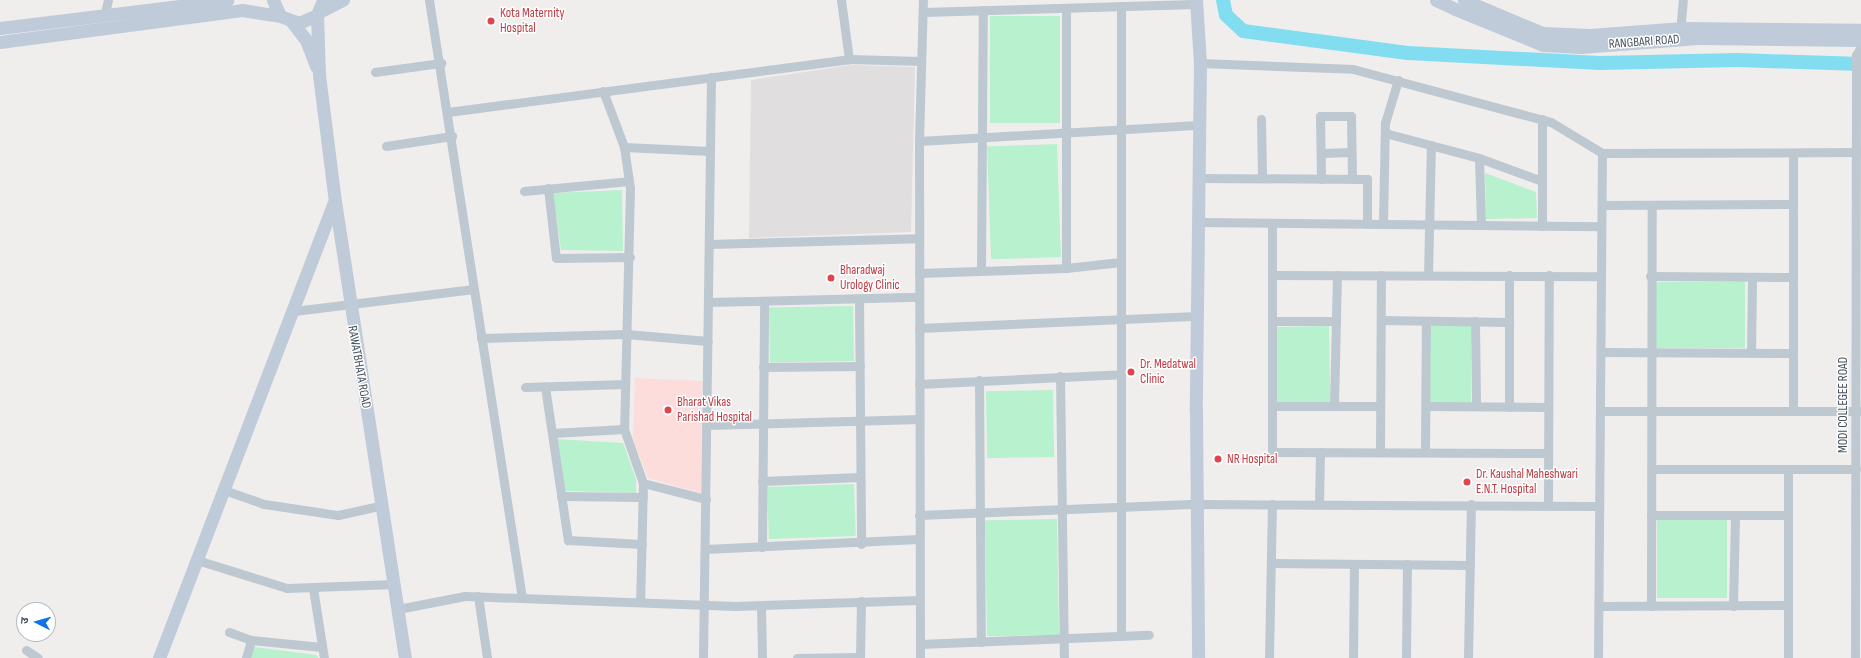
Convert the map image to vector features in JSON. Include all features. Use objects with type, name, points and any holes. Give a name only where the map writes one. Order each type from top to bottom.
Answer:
[{"type":"street","points":[[104,17],[108,0]]},
{"type":"street","points":[[0,42],[104,17],[125,19],[227,0]]},
{"type":"street","name":"RAWATBHATA ROAD","points":[[273,0],[286,19],[306,40],[319,75]]},
{"type":"street","points":[[0,28],[59,28],[241,5],[286,19],[305,22],[320,9],[343,0]]},
{"type":"street","points":[[429,0],[441,63],[481,338],[522,598]]},
{"type":"street","points":[[841,0],[849,59]]},
{"type":"street","points":[[920,658],[919,141],[923,0]]},
{"type":"street","name":"RANGBARI ROAD","points":[[1436,0],[1465,5],[1542,33],[1556,34],[1683,28],[1861,30]]},
{"type":"street","points":[[1681,21],[1683,0]]},
{"type":"street","points":[[923,12],[1121,6],[1196,2],[1200,63],[1197,316],[1198,658]]},
{"type":"street","name":"RANGBARI ROAD","points":[[1465,5],[1543,45],[1581,46],[1698,38],[1861,40]]},
{"type":"street","points":[[1121,6],[1121,636]]},
{"type":"street","points":[[1066,8],[1066,268]]},
{"type":"street","name":"RAWATBHATA ROAD","points":[[320,9],[319,75],[335,201],[349,307],[383,505],[405,658]]},
{"type":"street","points":[[981,270],[983,10]]},
{"type":"street","name":"MODI COLLEGEE ROAD","points":[[1855,658],[1858,547],[1856,469],[1858,411],[1860,150],[1856,144],[1856,55],[1861,48]]},
{"type":"street","points":[[448,112],[849,59],[921,61]]},
{"type":"street","points":[[375,72],[441,63]]},
{"type":"street","points":[[1200,63],[1320,65],[1398,80],[1542,119],[1602,153],[1793,155],[1860,150]]},
{"type":"street","points":[[703,658],[711,77]]},
{"type":"street","points":[[1383,224],[1385,134],[1391,98],[1398,80]]},
{"type":"street","points":[[603,91],[624,147],[629,181],[630,258],[626,334],[624,429],[643,483],[640,602]]},
{"type":"street","points":[[1321,179],[1320,116],[1351,116],[1352,179]]},
{"type":"street","points":[[1261,118],[1262,178]]},
{"type":"street","points":[[1542,119],[1542,226]]},
{"type":"street","points":[[919,141],[1199,125]]},
{"type":"street","points":[[1385,134],[1479,158],[1542,181]]},
{"type":"street","points":[[386,146],[452,136]]},
{"type":"street","points":[[1428,276],[1431,145]]},
{"type":"street","points":[[624,147],[710,151]]},
{"type":"street","points":[[1321,153],[1352,152]]},
{"type":"street","points":[[1598,658],[1602,153]]},
{"type":"street","points":[[1793,155],[1793,411]]},
{"type":"street","points":[[1479,158],[1481,225]]},
{"type":"street","points":[[1198,178],[1367,179],[1367,224]]},
{"type":"street","points":[[524,191],[629,181]]},
{"type":"street","points":[[548,188],[556,258],[630,258]]},
{"type":"street","points":[[159,658],[294,312],[335,201]]},
{"type":"street","points":[[1602,205],[1793,204]]},
{"type":"street","points":[[1651,606],[1652,411],[1649,352],[1652,205]]},
{"type":"street","points":[[1198,222],[1601,226]]},
{"type":"street","points":[[1272,223],[1272,452],[1547,453]]},
{"type":"street","points":[[709,244],[919,238]]},
{"type":"street","points":[[919,273],[1066,268],[1121,262]]},
{"type":"street","points":[[1272,275],[1601,276]]},
{"type":"street","points":[[1334,406],[1337,275]]},
{"type":"street","points":[[1548,505],[1547,453],[1549,275]]},
{"type":"street","points":[[1380,452],[1381,276]]},
{"type":"street","points":[[1509,276],[1509,407]]},
{"type":"street","points":[[1650,276],[1793,277]]},
{"type":"street","points":[[1752,277],[1752,353]]},
{"type":"street","points":[[294,312],[349,307],[474,289]]},
{"type":"street","points":[[708,302],[919,296]]},
{"type":"street","points":[[859,298],[861,544]]},
{"type":"street","points":[[762,547],[761,424],[764,301]]},
{"type":"street","points":[[919,328],[1197,316]]},
{"type":"street","points":[[1381,320],[1509,322]]},
{"type":"street","points":[[1272,321],[1336,321]]},
{"type":"street","points":[[1425,452],[1426,321]]},
{"type":"street","points":[[1475,321],[1476,406]]},
{"type":"street","points":[[481,338],[626,334],[708,341]]},
{"type":"street","points":[[1601,352],[1793,353]]},
{"type":"street","points":[[763,367],[860,366]]},
{"type":"street","points":[[919,384],[1121,374]]},
{"type":"street","points":[[1060,376],[1064,658]]},
{"type":"street","points":[[979,380],[981,642]]},
{"type":"street","points":[[525,387],[625,384]]},
{"type":"street","points":[[545,387],[568,540],[642,544]]},
{"type":"street","points":[[1272,406],[1380,406]]},
{"type":"street","points":[[1426,406],[1548,407]]},
{"type":"street","points":[[1600,411],[1858,411]]},
{"type":"street","points":[[706,425],[919,419]]},
{"type":"street","points":[[552,433],[624,429]]},
{"type":"street","points":[[1319,504],[1320,452]]},
{"type":"street","points":[[1652,469],[1856,469]]},
{"type":"street","points":[[1788,469],[1788,658]]},
{"type":"street","points":[[762,481],[860,477]]},
{"type":"street","points":[[643,483],[706,499]]},
{"type":"street","points":[[224,490],[264,504],[338,515],[383,505]]},
{"type":"street","points":[[561,496],[643,497]]},
{"type":"street","points":[[919,515],[1197,504],[1471,504],[1599,506]]},
{"type":"street","points":[[1269,658],[1272,504]]},
{"type":"street","points":[[1468,658],[1471,504]]},
{"type":"street","points":[[1651,515],[1788,515]]},
{"type":"street","points":[[1733,606],[1735,515]]},
{"type":"street","points":[[705,548],[861,544],[919,539]]},
{"type":"street","points":[[197,560],[287,588],[394,584]]},
{"type":"street","points":[[1271,563],[1470,565]]},
{"type":"street","points":[[1353,658],[1354,564]]},
{"type":"street","points":[[1406,658],[1407,564]]},
{"type":"street","points":[[313,588],[324,658]]},
{"type":"street","points":[[478,596],[487,658]]},
{"type":"street","points":[[398,609],[478,596],[761,605],[920,600]]},
{"type":"street","points":[[798,658],[860,658],[861,601]]},
{"type":"street","points":[[761,605],[762,658]]},
{"type":"street","points":[[1598,606],[1788,606]]},
{"type":"street","points":[[229,632],[252,640],[322,646]]},
{"type":"street","points":[[920,644],[1150,635]]},
{"type":"street","points":[[246,658],[252,640]]},
{"type":"street","points":[[26,650],[38,658]]},
{"type":"shaded area","points":[[851,65],[915,67],[911,232],[749,238],[751,80]]},
{"type":"shaded area","name":"Bharat Vikas Parishad Hospital","points":[[635,378],[702,381],[701,493],[648,478],[633,439]]},
{"type":"green space","points":[[990,16],[1060,16],[1060,123],[990,123]]},
{"type":"green space","points":[[1057,144],[1061,257],[991,259],[987,146]]},
{"type":"green space","points":[[1485,173],[1536,192],[1537,218],[1486,219]]},
{"type":"green space","points":[[622,190],[623,251],[561,250],[553,193]]},
{"type":"green space","points":[[1656,282],[1745,282],[1745,348],[1656,348]]},
{"type":"green space","points":[[853,306],[854,361],[770,362],[769,307]]},
{"type":"green space","points":[[1329,326],[1330,402],[1276,403],[1275,327]]},
{"type":"green space","points":[[1429,326],[1471,326],[1471,403],[1429,403]]},
{"type":"green space","points":[[1053,390],[1054,457],[987,458],[986,391]]},
{"type":"green space","points":[[556,439],[623,443],[636,479],[636,493],[565,491]]},
{"type":"green space","points":[[854,484],[856,536],[769,539],[767,487]]},
{"type":"green space","points":[[1057,519],[1059,635],[987,636],[985,520]]},
{"type":"green space","points":[[1657,520],[1727,520],[1727,598],[1657,598]]},
{"type":"green space","points":[[254,647],[317,655],[318,658],[250,658]]},
{"type":"waterway","points":[[1223,0],[1226,15],[1243,31],[1408,53],[1600,63],[1738,60],[1861,64]]},
{"type":"place","name":"Kota Maternity Hospital","points":[[491,21]]},
{"type":"place","name":"Bharadwaj Urology Clinic","points":[[831,278]]},
{"type":"place","name":"Dr. Medatwal Clinic","points":[[1131,372]]},
{"type":"place","name":"Bharat Vikas Parishad Hospital","points":[[668,410]]},
{"type":"place","name":"NR Hospital","points":[[1218,459]]},
{"type":"place","name":"Dr. Kaushal Maheshwari E.N.T. Hospital","points":[[1467,482]]}]
